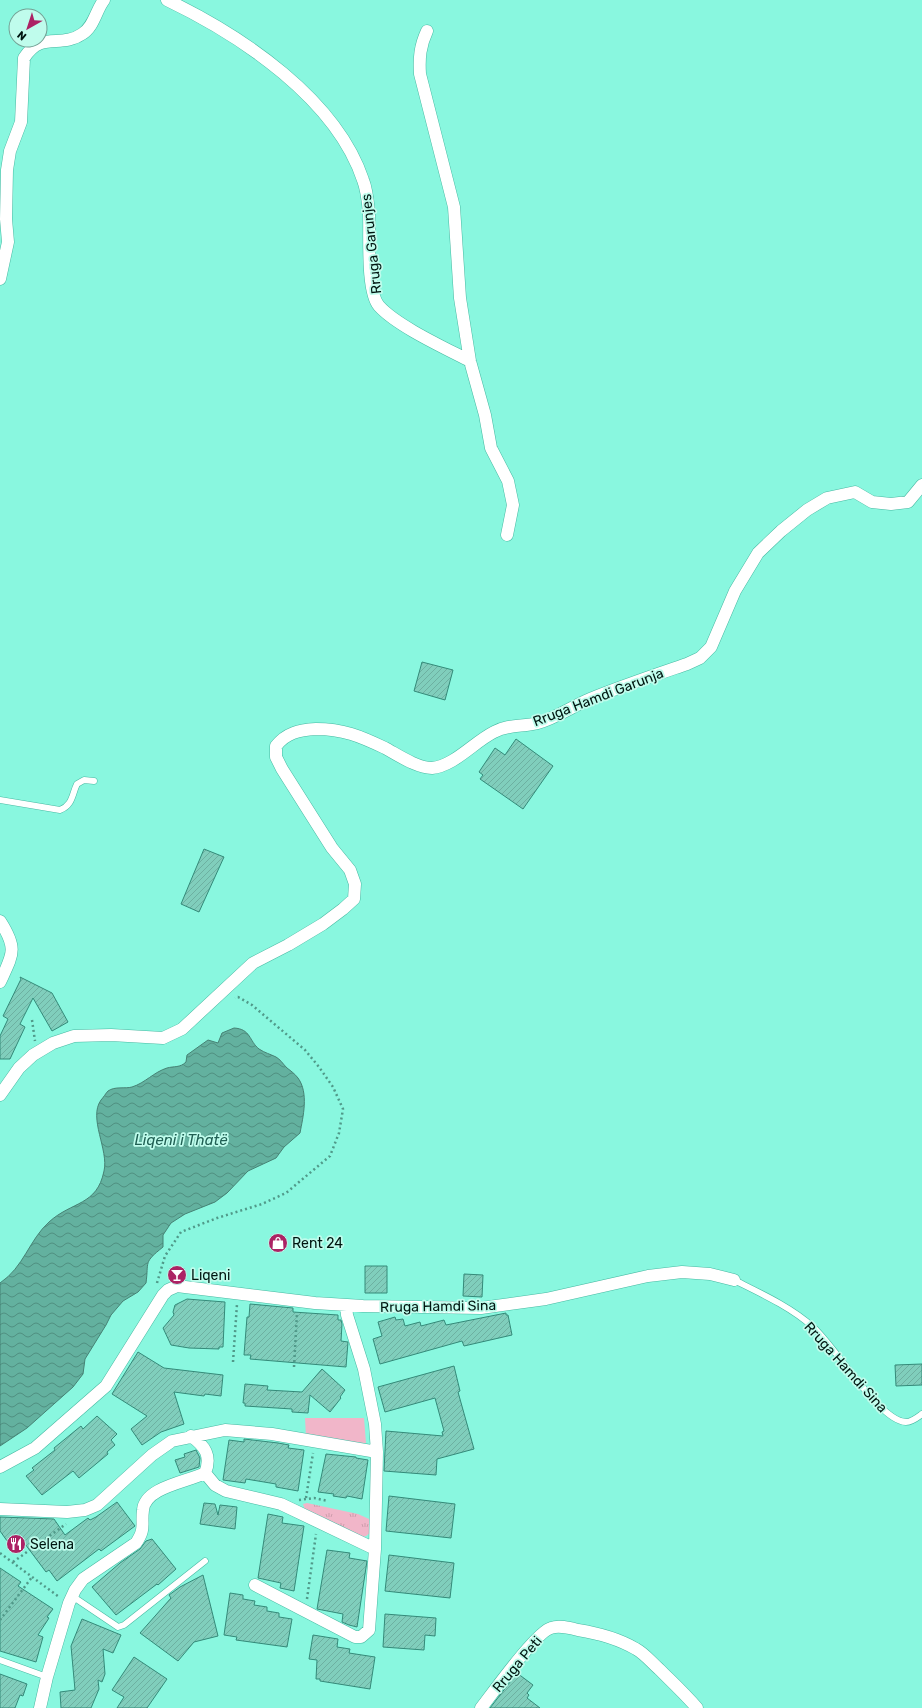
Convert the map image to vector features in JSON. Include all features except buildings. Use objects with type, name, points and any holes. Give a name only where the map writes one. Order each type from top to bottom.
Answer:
[{"type":"street","points":[[0,278],[8,242],[3,216],[7,170],[10,151],[21,122],[24,58],[29,50],[41,42],[70,39],[83,34],[92,24],[104,0]]},
{"type":"street","name":"Rruga Garunjes","points":[[167,0],[193,12],[256,53],[295,84],[324,112],[356,163],[364,182],[368,212],[370,267],[378,305],[404,324],[433,342],[470,360]]},
{"type":"street","points":[[427,31],[420,46],[420,74],[454,207],[460,298],[470,360],[485,415],[491,448],[508,481],[513,505],[507,535]]},
{"type":"street","name":"Rruga Hamdi Garunja","points":[[0,1095],[19,1068],[33,1055],[53,1043],[74,1036],[110,1035],[163,1038],[182,1029],[253,963],[288,945],[323,924],[354,899],[355,884],[350,870],[332,848],[286,776],[276,757],[276,746],[281,739],[290,733],[307,730],[334,729],[354,735],[409,761],[430,768],[446,766],[470,747],[494,732],[511,726],[538,723],[590,699],[700,658],[711,646],[735,591],[758,553],[781,531],[807,510],[827,498],[855,492],[872,502],[891,504],[908,502],[922,485]]},
{"type":"street","points":[[0,921],[12,945],[13,953],[0,982]]},
{"type":"street","name":"Rruga Hamdi Sina","points":[[0,1467],[35,1448],[106,1386],[168,1290],[177,1286],[188,1286],[346,1305],[481,1308],[546,1299],[648,1276],[682,1272],[710,1274],[734,1280]]},
{"type":"street","points":[[255,1585],[355,1637],[361,1637],[366,1634],[370,1624],[375,1549],[377,1452],[373,1411],[364,1369],[346,1305]]},
{"type":"street","points":[[0,1509],[67,1512],[85,1510],[97,1505],[152,1455],[172,1441],[225,1430],[264,1433],[377,1452]]},
{"type":"street","points":[[40,1708],[47,1677],[72,1596],[83,1579],[136,1543],[144,1526],[143,1510],[145,1501],[152,1494],[205,1473],[208,1465],[207,1455],[200,1443],[191,1436]]},
{"type":"street","points":[[205,1473],[214,1485],[226,1491],[281,1504],[375,1549]]},
{"type":"street","name":"Rruga Peti","points":[[481,1708],[539,1636],[550,1628],[568,1628],[588,1631],[635,1648],[646,1656],[687,1696],[697,1708]]},
{"type":"lane","points":[[0,800],[60,810],[70,803],[77,784],[84,780],[94,781]]},
{"type":"lane","name":"Rruga Hamdi Sina","points":[[734,1280],[778,1303],[813,1326],[840,1356],[877,1404],[891,1416],[906,1422],[915,1420],[922,1414]]},
{"type":"lane","points":[[72,1596],[118,1628],[124,1625],[205,1562]]},
{"type":"lane","points":[[0,1660],[47,1677]]},
{"type":"path","points":[[156,1287],[165,1256],[181,1232],[217,1218],[262,1204],[286,1193],[330,1156],[339,1133],[343,1109],[333,1087],[320,1067],[306,1050],[252,1005],[238,997],[232,999]]},
{"type":"path","points":[[32,1020],[35,1039]]},
{"type":"path","points":[[233,1362],[238,1293]]},
{"type":"path","points":[[294,1367],[297,1315]]},
{"type":"path","points":[[306,1498],[313,1454]]},
{"type":"path","points":[[305,1611],[317,1520]]},
{"type":"path","points":[[12,1562],[67,1523]]},
{"type":"path","points":[[0,1553],[54,1593]]},
{"type":"path","points":[[0,1620],[32,1577]]},
{"type":"green space","points":[[305,1418],[364,1418],[366,1443],[340,1442],[306,1437]]},
{"type":"green space","points":[[307,1503],[358,1514],[369,1519],[370,1533],[361,1538],[305,1510],[303,1504]]},
{"type":"water","name":"Liqeni i Thatë","points":[[234,1028],[240,1029],[247,1033],[259,1049],[280,1060],[298,1078],[304,1098],[304,1113],[300,1133],[284,1147],[276,1158],[248,1171],[227,1193],[215,1202],[185,1214],[171,1223],[163,1235],[163,1247],[152,1256],[148,1263],[146,1283],[138,1292],[123,1301],[111,1315],[85,1359],[83,1374],[73,1387],[27,1428],[0,1446],[0,1283],[15,1269],[36,1237],[49,1222],[66,1210],[90,1197],[96,1191],[101,1182],[105,1163],[97,1116],[98,1107],[101,1100],[111,1089],[132,1087],[162,1070],[181,1065],[186,1062],[187,1055],[208,1040],[218,1043],[222,1033]]},
{"type":"place","name":"Rent 24","points":[[278,1243]]},
{"type":"place","name":"Liqeni","points":[[177,1275]]},
{"type":"place","name":"Selena","points":[[16,1544]]}]
